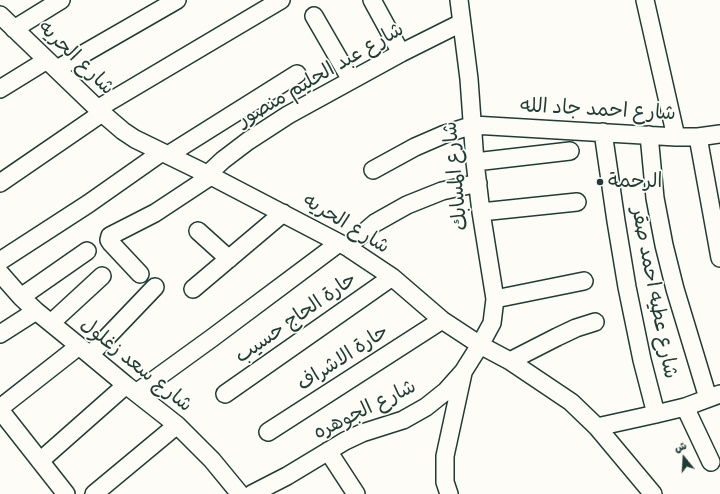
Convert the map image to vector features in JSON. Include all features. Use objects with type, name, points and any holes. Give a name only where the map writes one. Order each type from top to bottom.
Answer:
[{"type":"street","points":[[6,26],[61,0]]},
{"type":"street","points":[[0,89],[52,65],[177,0]]},
{"type":"street","points":[[0,183],[100,111],[281,0]]},
{"type":"street","points":[[372,0],[401,53]]},
{"type":"street","name":"شارع المسابك","points":[[459,0],[469,79],[475,162],[481,212],[495,299],[492,323],[480,345]]},
{"type":"street","points":[[645,0],[676,137]]},
{"type":"street","points":[[314,16],[351,80]]},
{"type":"street","name":"شارع عبد الحليم منصور","points":[[140,274],[111,243],[109,240],[110,236],[155,213],[210,175],[223,160],[248,141],[288,115],[401,53],[461,23]]},
{"type":"street","name":"شارع الحريه","points":[[6,26],[52,65],[100,111],[123,131],[135,139],[210,175],[343,245],[392,277],[442,320],[480,345],[510,361],[571,402],[597,427],[653,494]]},
{"type":"street","points":[[0,261],[165,153],[297,74]]},
{"type":"street","points":[[373,170],[415,147],[445,134],[473,125]]},
{"type":"street","name":"شارع احمد جاد الله","points":[[473,125],[698,138],[720,134]]},
{"type":"street","name":"شارع عطيه احمد صقر","points":[[604,132],[627,287],[642,360],[656,414]]},
{"type":"street","points":[[597,427],[716,399],[675,289],[664,245],[656,198],[649,135]]},
{"type":"street","points":[[698,138],[720,258]]},
{"type":"street","points":[[475,162],[570,151]]},
{"type":"street","points":[[40,461],[131,389],[212,338],[376,223],[407,205],[442,191],[478,183]]},
{"type":"street","points":[[481,212],[577,202]]},
{"type":"street","points":[[193,290],[283,213]]},
{"type":"street","points":[[198,231],[229,259]]},
{"type":"street","points":[[21,297],[87,251]]},
{"type":"street","name":"شارع سعد زغلول","points":[[0,273],[21,297],[51,324],[177,426],[212,460],[240,494]]},
{"type":"street","points":[[51,324],[102,276]]},
{"type":"street","name":"حارة الحاج حسيب","points":[[225,394],[392,277]]},
{"type":"street","points":[[495,299],[584,281]]},
{"type":"street","points":[[66,494],[0,409],[85,350],[155,287]]},
{"type":"street","points":[[0,334],[36,311]]},
{"type":"street","name":"حارة الاشراف","points":[[268,432],[442,320]]},
{"type":"street","points":[[510,361],[576,328],[595,322]]},
{"type":"street","name":"شارع الجوهره","points":[[252,494],[287,476],[328,451],[362,433],[403,420],[426,407],[446,391],[463,372],[480,345]]},
{"type":"street","points":[[449,494],[446,482],[445,456],[463,372]]},
{"type":"street","points":[[685,407],[711,462]]},
{"type":"street","points":[[94,494],[177,426]]},
{"type":"street","points":[[328,451],[356,494]]},
{"type":"place","name":"الرحمة","points":[[600,182]]}]
